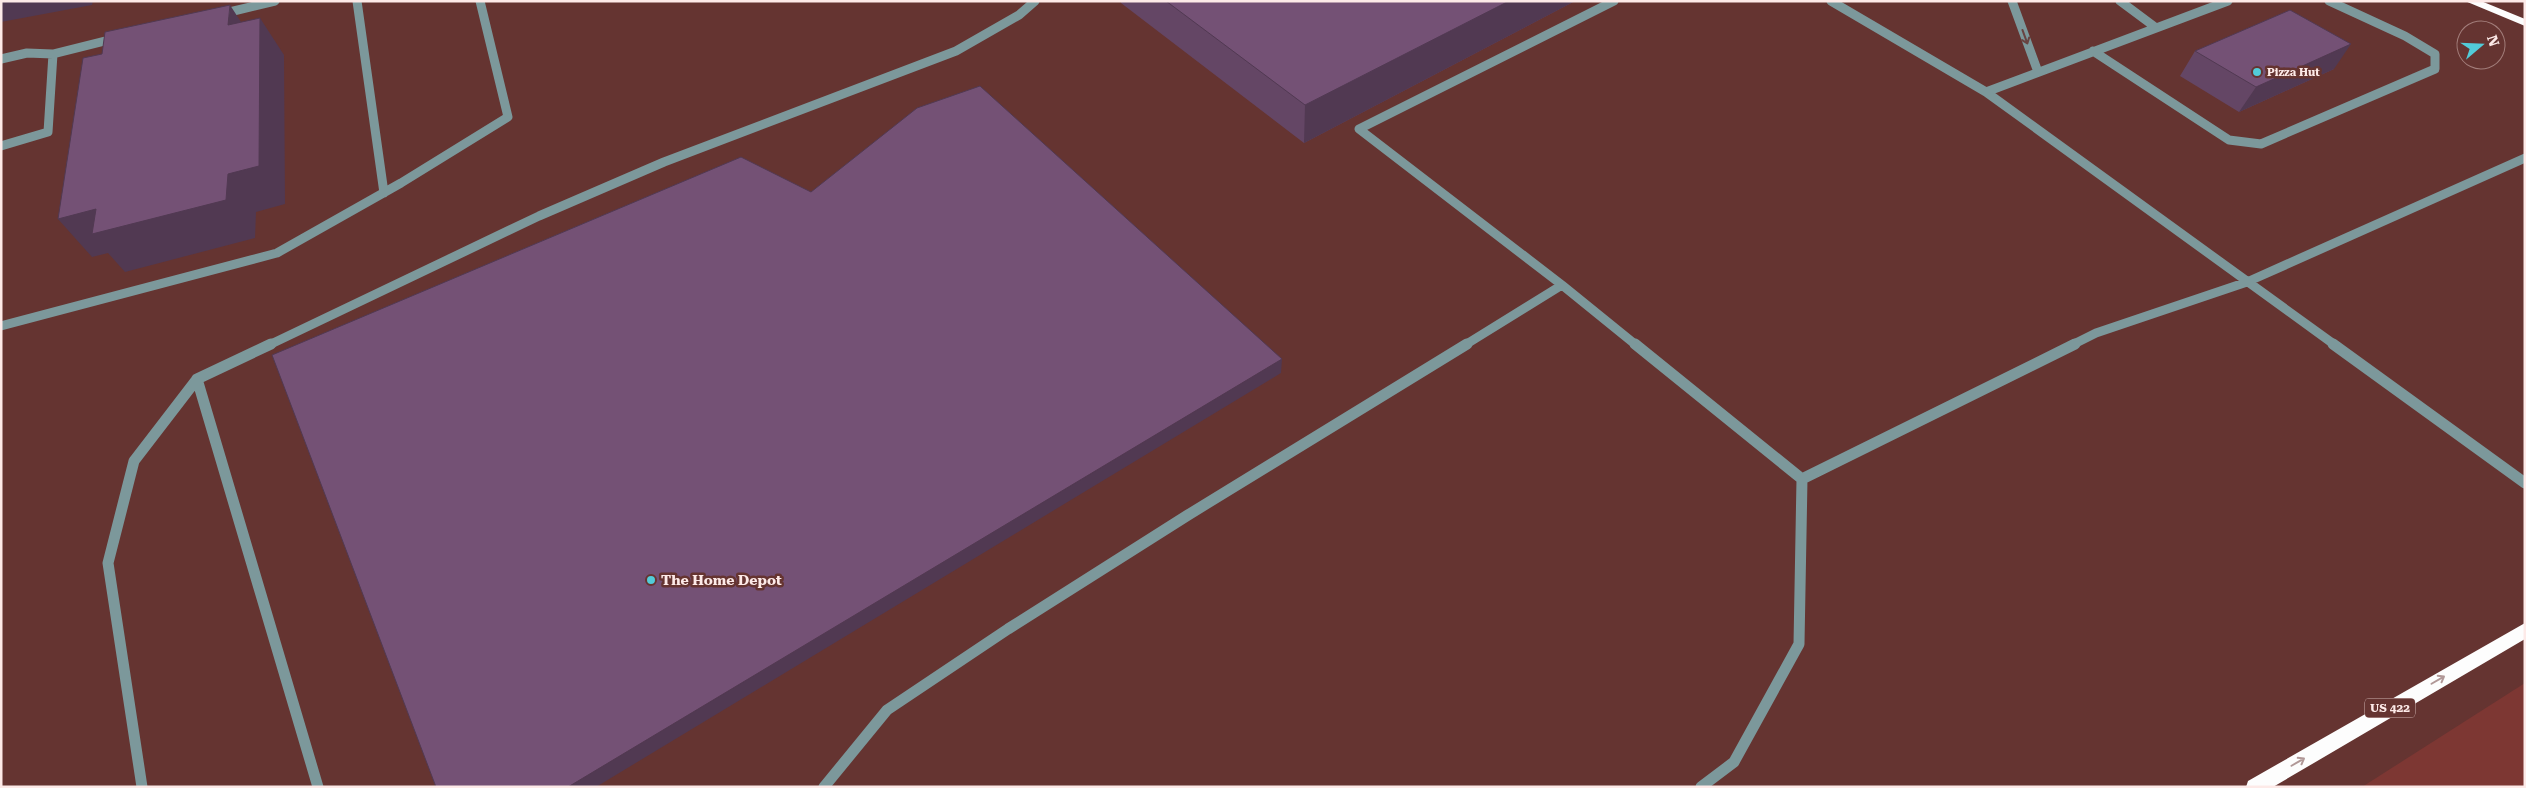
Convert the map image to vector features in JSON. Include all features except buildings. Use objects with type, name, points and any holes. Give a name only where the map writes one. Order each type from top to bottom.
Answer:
[{"type":"highway","points":[[2470,1],[2525,23]]},
{"type":"highway","name":"US 422","points":[[2255,787],[2525,630]]},
{"type":"lane","points":[[207,17],[275,1]]},
{"type":"lane","points":[[357,1],[384,193]]},
{"type":"lane","points":[[1,326],[278,253],[384,193],[508,117],[480,1]]},
{"type":"lane","points":[[142,787],[108,563],[134,461],[196,379],[539,216],[664,162],[956,51],[1019,15],[1035,1]]},
{"type":"lane","points":[[1614,1],[1359,129],[1562,285],[1802,479]]},
{"type":"lane","points":[[1831,1],[1986,92],[2525,483]]},
{"type":"lane","points":[[2012,1],[2038,72]]},
{"type":"lane","points":[[2120,1],[2155,27]]},
{"type":"lane","points":[[1986,92],[2228,1]]},
{"type":"lane","points":[[2093,51],[2229,140],[2261,144],[2435,69],[2435,54],[2405,36],[2329,1]]},
{"type":"lane","points":[[1,59],[27,53],[53,54],[130,36]]},
{"type":"lane","points":[[1,146],[48,132],[53,54]]},
{"type":"lane","points":[[1802,479],[2096,333],[2247,282],[2525,158]]},
{"type":"lane","points":[[824,787],[887,710],[1179,520],[1562,285]]},
{"type":"lane","points":[[196,379],[318,787]]},
{"type":"lane","points":[[1701,787],[1734,762],[1799,644],[1802,479]]},
{"type":"shaded area","points":[[2525,683],[2525,787],[2362,787]]},
{"type":"place","name":"Pizza Hut","points":[[2257,72]]},
{"type":"place","name":"The Home Depot","points":[[651,580]]}]
